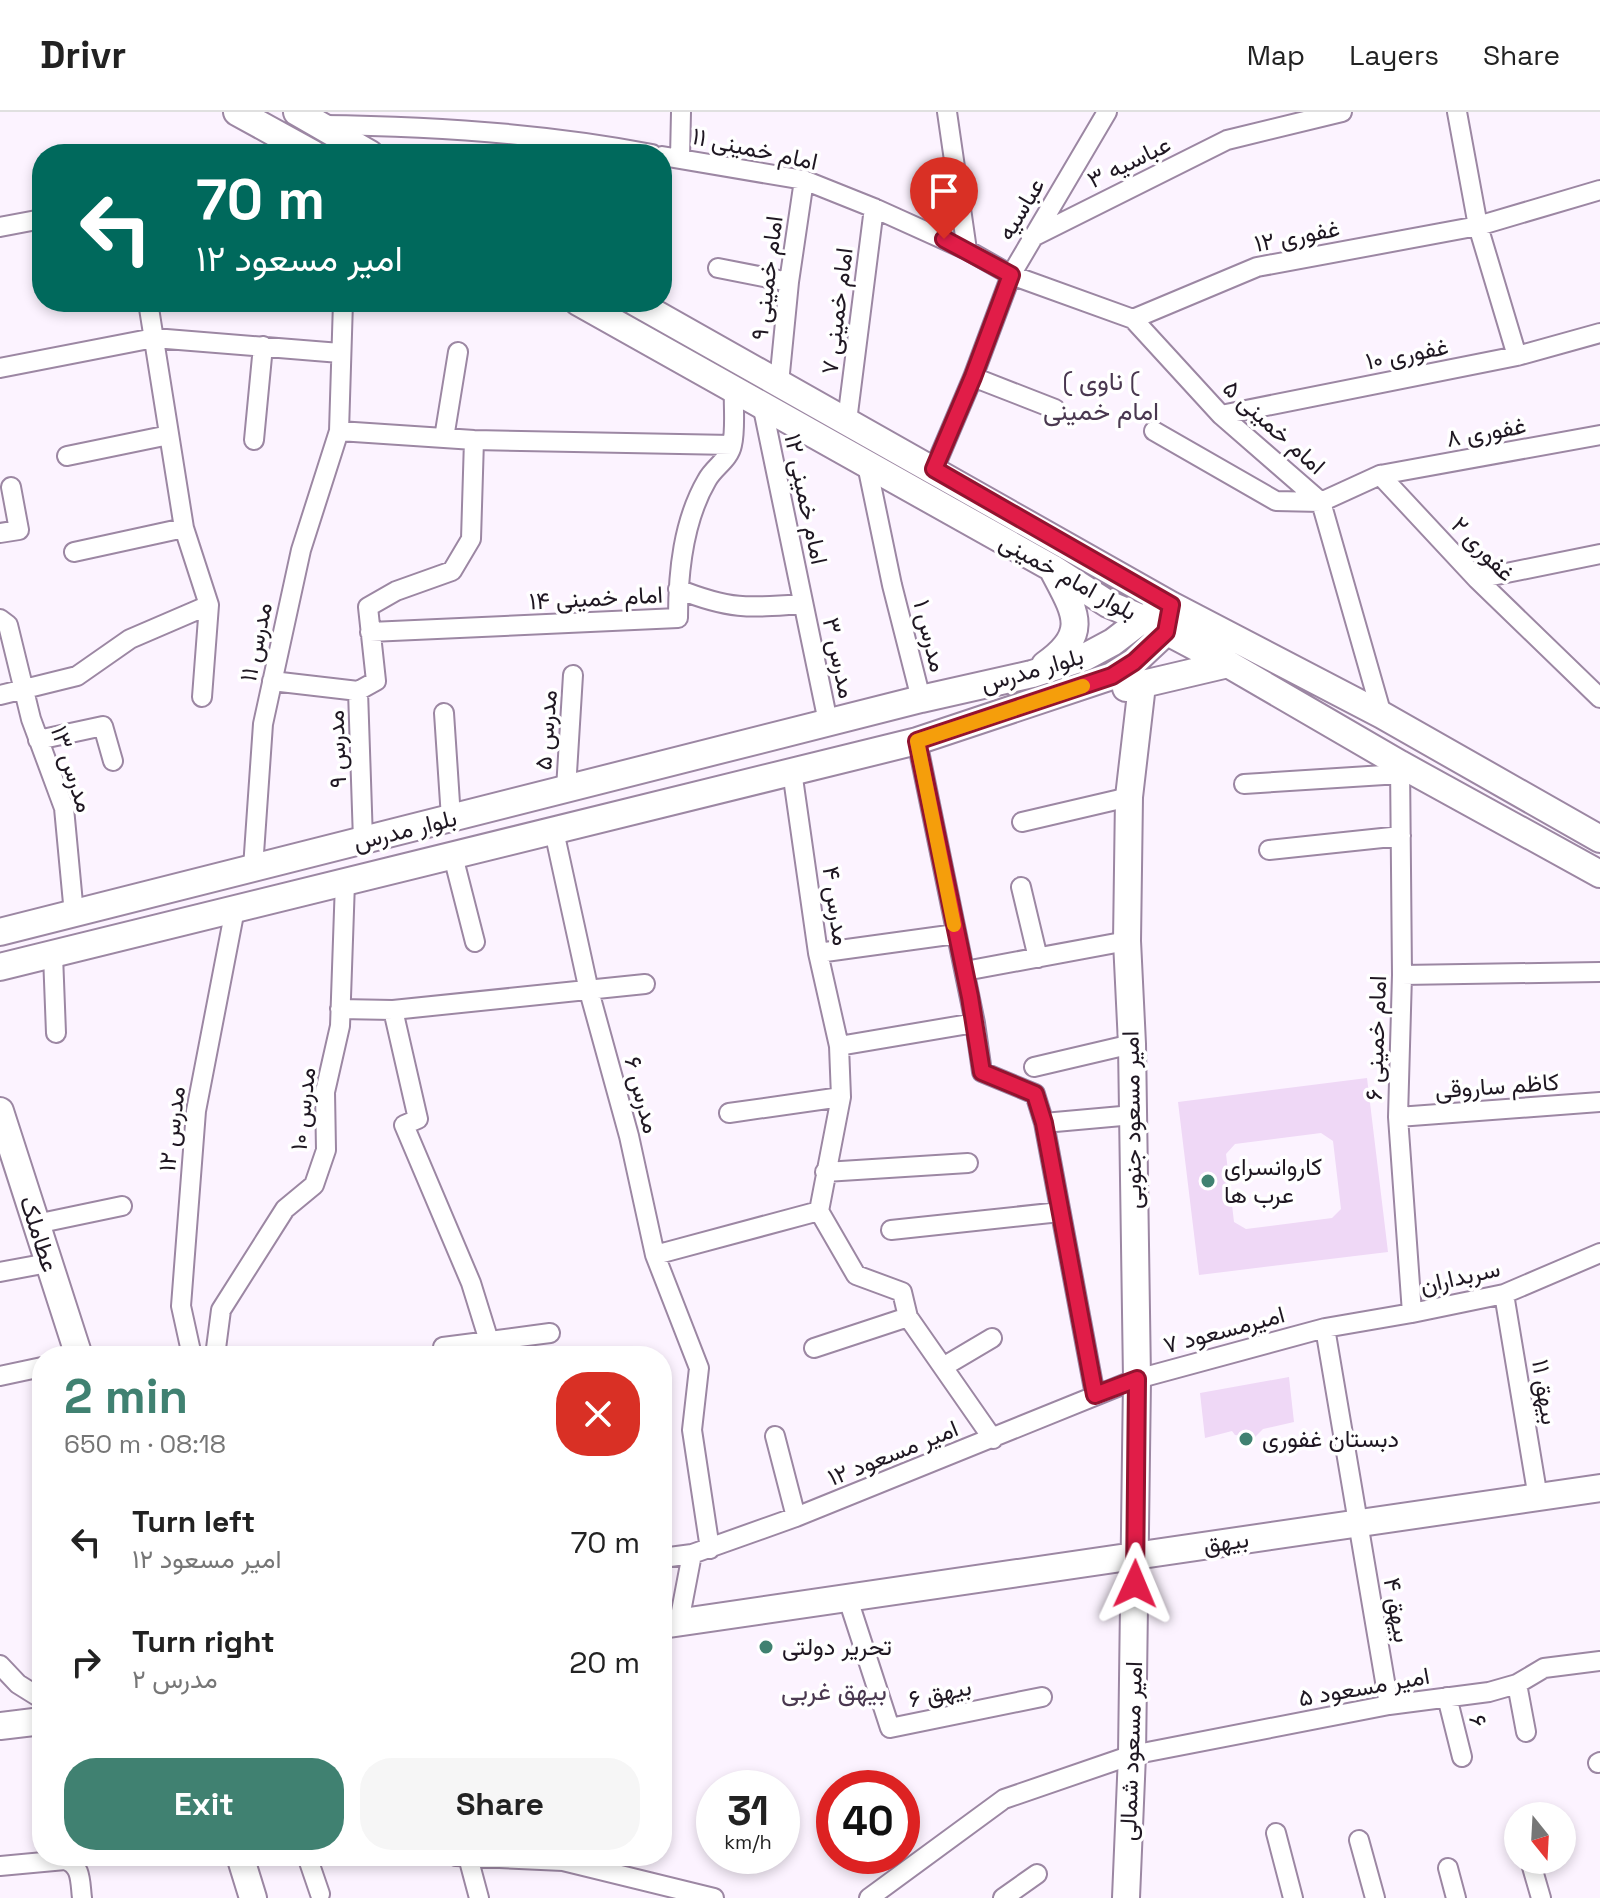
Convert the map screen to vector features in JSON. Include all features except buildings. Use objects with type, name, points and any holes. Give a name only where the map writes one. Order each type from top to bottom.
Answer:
[{"type":"main road","points":[[237,112],[295,144]]},
{"type":"main road","points":[[310,117],[354,144]]},
{"type":"main road","name":"بلوار امام خمینی","points":[[596,312],[1052,568],[1108,604],[1228,664],[1400,769],[1476,806],[1600,874]]},
{"type":"main road","name":"بلوار امام خمینی","points":[[653,312],[1171,605],[1382,715],[1600,839]]},
{"type":"main road","points":[[1032,674],[1059,655],[1076,629],[1073,608],[1052,568],[1066,545]]},
{"type":"main road","points":[[1166,632],[1171,605]]},
{"type":"main road","name":"بلوار مدرس","points":[[0,932],[828,722],[1032,674],[1085,657],[1113,642],[1143,619],[1171,605]]},
{"type":"main road","name":"بلوار مدرس","points":[[0,967],[917,741],[1112,676],[1134,662],[1166,632]]},
{"type":"main road","points":[[1035,703],[1142,685],[1228,664]]},
{"type":"main road","name":"امیر مسعود جنوبی","points":[[1136,1555],[1137,1379],[1132,1044],[1127,941],[1129,797],[1142,685]]},
{"type":"main road","points":[[1476,806],[1495,779]]},
{"type":"main road","points":[[554,831],[555,791]]},
{"type":"main road","name":"عطاملک","points":[[0,1111],[76,1346]]},
{"type":"main road","name":"بیهق","points":[[672,1623],[1600,1488]]},
{"type":"main road","name":"امیر مسعود شمالی","points":[[1126,1898],[1136,1555]]},
{"type":"main road","points":[[0,1726],[32,1722]]},
{"type":"main road","points":[[243,1866],[253,1898]]},
{"type":"street","points":[[669,144],[681,112]]},
{"type":"street","points":[[947,112],[967,250]]},
{"type":"street","name":"عباسیه","points":[[934,469],[1011,275],[1107,112]]},
{"type":"street","name":"عباسیه ۳","points":[[1031,238],[1227,140],[1303,117],[1342,112]]},
{"type":"street","points":[[1457,112],[1478,226],[1517,356]]},
{"type":"street","name":"امام خمینی ۱۱","points":[[310,117],[434,127],[562,144]]},
{"type":"street","name":"امام خمینی ۱۱","points":[[672,160],[804,180],[967,250],[1011,275]]},
{"type":"street","name":"امام خمینی ۹","points":[[779,383],[789,282],[804,180]]},
{"type":"street","name":"غفوری ۱۲","points":[[1133,319],[1257,267],[1478,226],[1600,190]]},
{"type":"street","name":"امام خمینی ۷","points":[[847,421],[874,208]]},
{"type":"street","points":[[0,227],[32,221]]},
{"type":"street","points":[[718,268],[789,282]]},
{"type":"street","name":"امام خمینی ۵","points":[[1011,275],[1133,319],[1221,415],[1321,502],[1382,715]]},
{"type":"street","points":[[150,312],[184,528],[209,605],[202,697]]},
{"type":"street","name":"مدرس ۱۱","points":[[253,868],[263,724],[301,550],[339,431],[342,312]]},
{"type":"street","name":"غفوری ۱۰","points":[[1221,415],[1517,356],[1600,333]]},
{"type":"street","points":[[0,368],[154,338],[340,353]]},
{"type":"street","points":[[254,440],[263,346]]},
{"type":"street","points":[[444,438],[458,352]]},
{"type":"street","points":[[973,377],[1055,409]]},
{"type":"street","points":[[339,431],[474,440],[732,445],[734,389]]},
{"type":"street","name":"امام خمینی ۱۲","points":[[762,404],[803,604]]},
{"type":"street","points":[[1154,431],[1276,501],[1321,502],[1380,475]]},
{"type":"street","points":[[67,456],[169,435]]},
{"type":"street","name":"غفوری ۸","points":[[1380,475],[1600,435]]},
{"type":"street","name":"مدرس ۹","points":[[363,840],[358,691],[376,681],[368,607],[396,591],[452,571],[471,539],[474,440]]},
{"type":"street","name":"امام خمینی ۱۴","points":[[370,632],[678,618],[680,564],[694,508],[708,478],[726,459],[732,445]]},
{"type":"street","name":"مدرس ۱","points":[[867,465],[892,585],[921,699]]},
{"type":"street","name":"غفوری ۲","points":[[1380,475],[1477,579],[1600,698]]},
{"type":"street","points":[[0,533],[19,530],[11,487]]},
{"type":"street","points":[[74,552],[184,528]]},
{"type":"street","points":[[1477,579],[1600,554]]},
{"type":"street","points":[[678,589],[710,602],[743,608],[803,604]]},
{"type":"street","name":"مدرس ۳","points":[[803,604],[828,722]]},
{"type":"street","points":[[0,695],[77,676],[130,639],[209,605]]},
{"type":"street","name":"مدرس ۱۳","points":[[0,619],[8,625],[22,688],[64,808],[74,914]]},
{"type":"street","name":"مدرس ۵","points":[[555,791],[573,675]]},
{"type":"street","points":[[272,681],[358,691]]},
{"type":"street","points":[[444,713],[451,818]]},
{"type":"street","points":[[38,740],[103,726],[113,761]]},
{"type":"street","points":[[917,741],[965,971],[982,1072],[1035,1094],[1044,1123],[1095,1395]]},
{"type":"street","points":[[1244,784],[1400,769]]},
{"type":"street","name":"امام خمینی ۶","points":[[1400,769],[1402,975],[1398,1117],[1412,1313]]},
{"type":"street","name":"مدرس ۴","points":[[792,771],[818,953],[839,1046],[841,1097],[819,1211]]},
{"type":"street","points":[[1022,822],[1129,797]]},
{"type":"street","name":"مدرس ۶","points":[[554,831],[589,991],[629,1136],[655,1255],[699,1368],[692,1430],[701,1552]]},
{"type":"street","points":[[1269,850],[1401,836]]},
{"type":"street","points":[[453,856],[475,942]]},
{"type":"street","name":"مدرس ۱۰","points":[[216,1346],[221,1310],[285,1209],[314,1185],[326,1150],[325,1092],[340,1026],[345,882]]},
{"type":"street","points":[[1021,887],[1038,958]]},
{"type":"street","name":"مدرس ۱۲","points":[[190,1346],[181,1306],[196,1111],[235,909]]},
{"type":"street","points":[[818,953],[956,934]]},
{"type":"street","points":[[965,971],[1127,941]]},
{"type":"street","points":[[53,955],[56,1033]]},
{"type":"street","points":[[1402,975],[1600,972]]},
{"type":"street","points":[[340,1009],[393,1010],[645,984]]},
{"type":"street","points":[[393,1010],[418,1119],[404,1125],[471,1283],[489,1341]]},
{"type":"street","points":[[839,1046],[975,1023]]},
{"type":"street","points":[[1034,1067],[1132,1044]]},
{"type":"street","points":[[729,1113],[841,1097]]},
{"type":"street","name":"کاظم ساروقی","points":[[1398,1117],[1600,1102]]},
{"type":"street","points":[[1044,1123],[1133,1115]]},
{"type":"street","points":[[825,1172],[968,1163]]},
{"type":"street","points":[[36,1224],[122,1206]]},
{"type":"street","points":[[655,1255],[819,1211],[856,1275],[902,1292],[908,1317],[993,1439]]},
{"type":"street","points":[[891,1230],[1060,1212]]},
{"type":"street","name":"سربداران","points":[[1325,1328],[1504,1294],[1600,1253]]},
{"type":"street","points":[[0,1272],[48,1263]]},
{"type":"street","name":"بیهق ۱۱","points":[[1504,1294],[1538,1498]]},
{"type":"street","points":[[814,1348],[908,1317]]},
{"type":"street","name":"امیرمسعود ۷","points":[[1137,1379],[1325,1328]]},
{"type":"street","name":"بیهق ۴","points":[[1325,1328],[1389,1705]]},
{"type":"street","points":[[451,1346],[550,1333]]},
{"type":"street","points":[[943,1367],[992,1338]]},
{"type":"street","points":[[0,1376],[32,1369]]},
{"type":"street","name":"امیر مسعود ۱۲","points":[[672,1556],[701,1552],[796,1517],[1137,1379]]},
{"type":"street","points":[[775,1436],[796,1517]]},
{"type":"street","points":[[672,1618],[701,1552]]},
{"type":"street","name":"بیهق ۶","points":[[847,1596],[890,1728],[1042,1697]]},
{"type":"street","name":"امیر مسعود ۵","points":[[869,1898],[1004,1799],[1132,1755],[1389,1705],[1489,1692],[1517,1684],[1544,1668],[1600,1661]]},
{"type":"street","points":[[0,1665],[18,1684],[32,1693]]},
{"type":"street","name":"۶","points":[[1517,1684],[1526,1732]]},
{"type":"street","name":"۶","points":[[1447,1697],[1462,1757]]},
{"type":"street","points":[[1276,1833],[1293,1898]]},
{"type":"street","points":[[1359,1840],[1375,1898]]},
{"type":"street","points":[[0,1866],[32,1863]]},
{"type":"street","points":[[76,1866],[82,1898]]},
{"type":"street","points":[[310,1866],[320,1894]]},
{"type":"street","points":[[470,1866],[479,1898]]},
{"type":"street","points":[[583,1866],[714,1898]]},
{"type":"street","points":[[1448,1868],[1456,1898]]},
{"type":"street","points":[[1003,1898],[1037,1874]]},
{"type":"street","points":[[1534,1874],[1541,1898]]},
{"type":"street","points":[[638,1880],[644,1898]]},
{"type":"slow traffic","points":[[954,925],[917,741],[1083,686]]},
{"type":"place","name":"کاروانسرای عرب ها","points":[[1208,1181]]},
{"type":"place","name":"دبستان غفوری","points":[[1246,1439]]},
{"type":"place","name":"تحریر دولتی","points":[[766,1647]]},
{"type":"district","name":"( ناوی ( امام خمینی","points":[[1101,396]]},
{"type":"district","name":"بیهق غربی","points":[[834,1691]]},
{"type":"route","points":[[944,239],[1011,275],[934,469],[1171,605],[1166,632],[1134,662],[1112,676],[917,741],[970,997],[982,1072],[1035,1094],[1044,1123],[1095,1395],[1137,1379],[1135,1584]]}]
